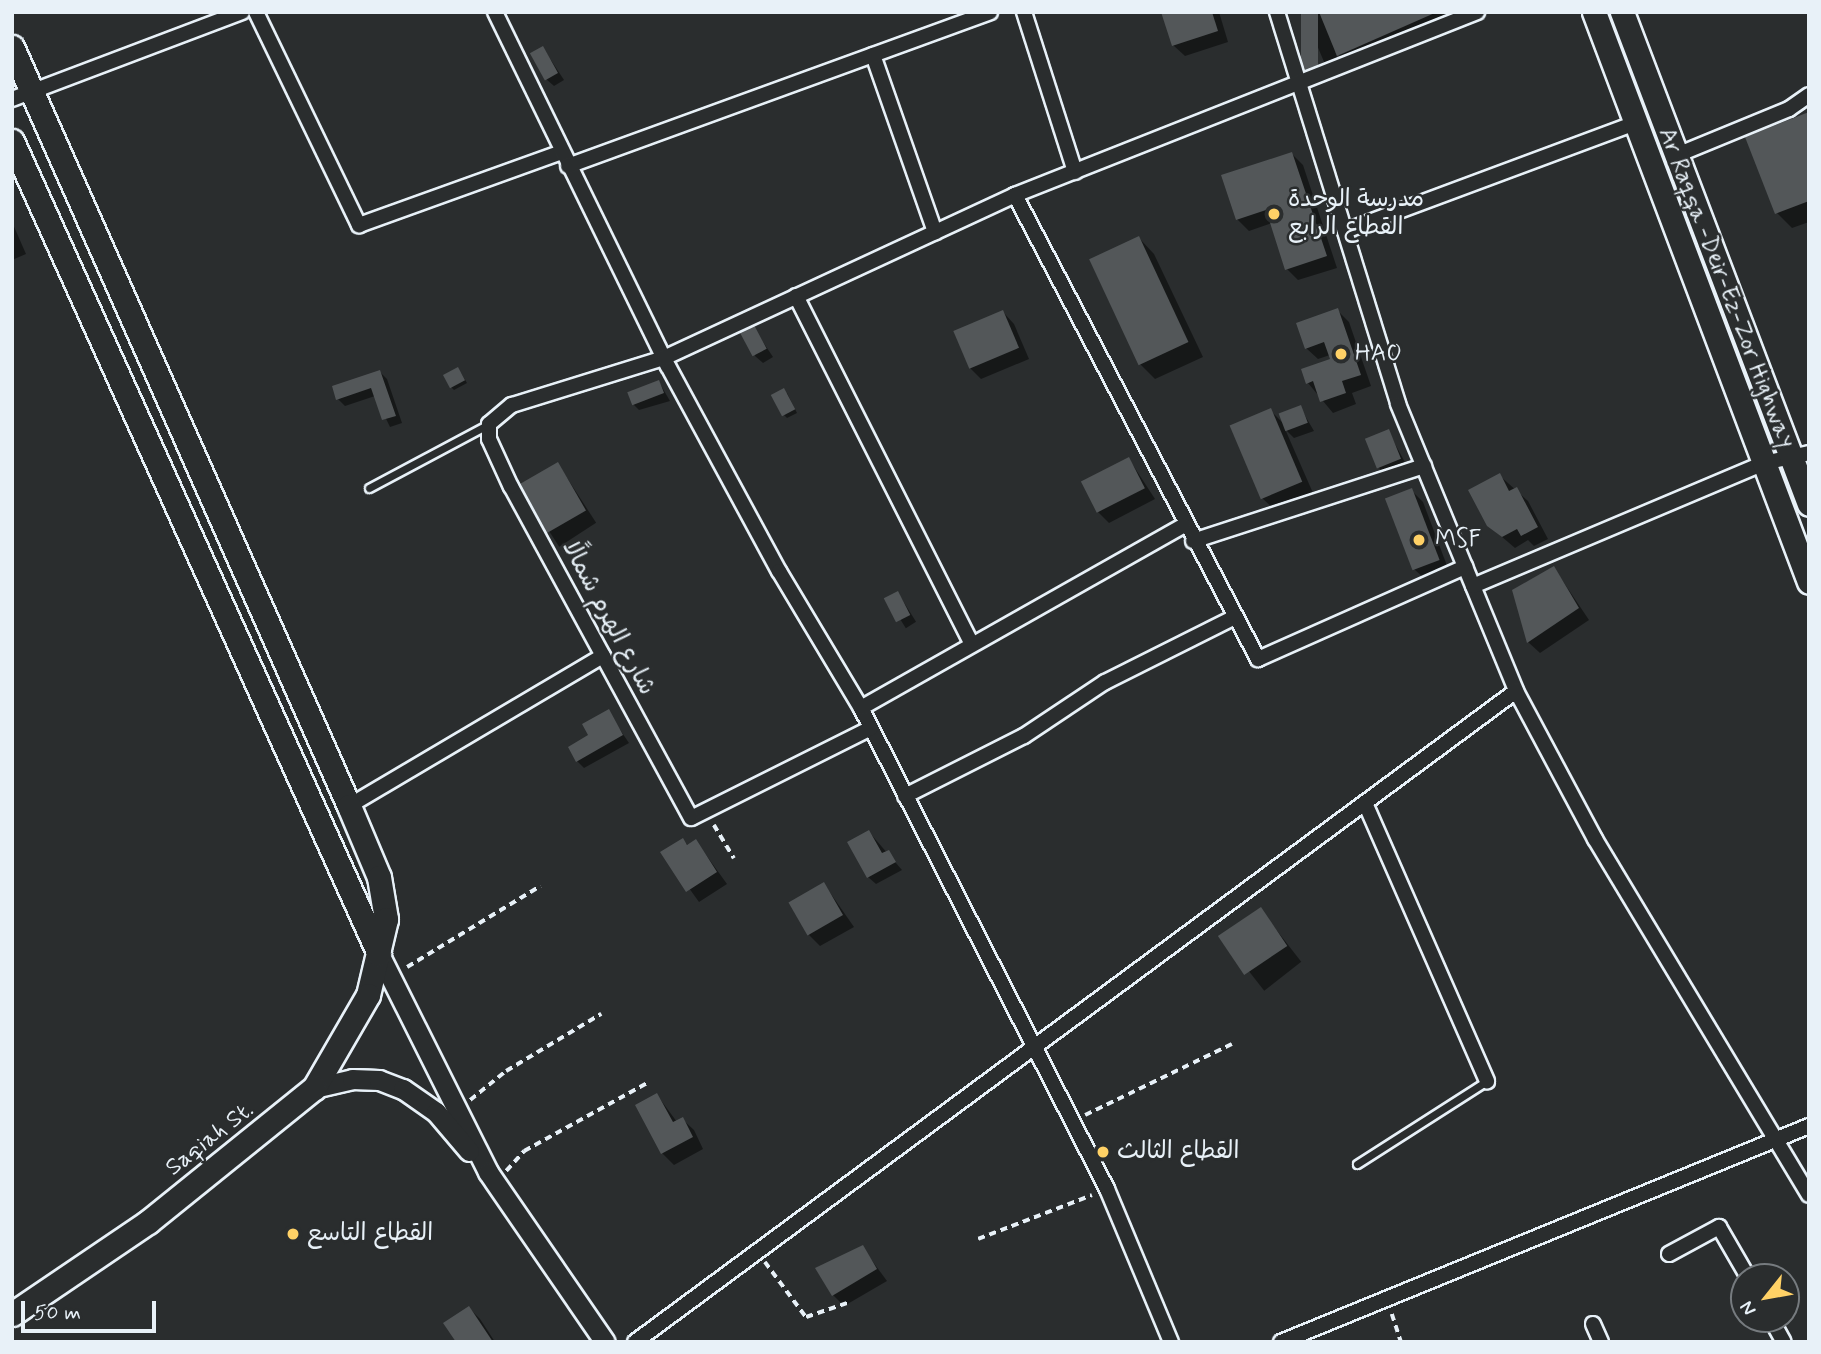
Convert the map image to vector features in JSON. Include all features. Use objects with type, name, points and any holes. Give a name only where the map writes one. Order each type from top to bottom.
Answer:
[{"type":"main road","name":"Ar Raqqa -Deir-Ez-Zor Highway","points":[[1594,12],[1809,582]]},
{"type":"main road","name":"Ar Raqqa -Deir-Ez-Zor Highway","points":[[1622,12],[1677,155],[1800,455],[1809,504]]},
{"type":"main road","name":"Saqiah St.","points":[[12,47],[22,94],[349,806],[379,877],[386,919],[368,995],[314,1088],[148,1222],[12,1314]]},
{"type":"main road","points":[[12,141],[379,954],[492,1178]]},
{"type":"main road","points":[[314,1088],[352,1079],[379,1080],[403,1089],[436,1112],[492,1178],[606,1342]]},
{"type":"street","points":[[22,94],[242,12]]},
{"type":"street","points":[[256,12],[359,225],[562,152]]},
{"type":"street","points":[[495,12],[664,358],[779,571],[861,708],[1032,1051],[1107,1189],[1171,1342]]},
{"type":"street","points":[[568,166],[990,12]]},
{"type":"street","points":[[1024,12],[1075,172]]},
{"type":"street","points":[[1277,12],[1398,404],[1516,691],[1595,839],[1773,1140],[1809,1195]]},
{"type":"street","points":[[489,424],[512,405],[664,358],[1015,195],[1299,85],[1477,12]]},
{"type":"street","points":[[873,55],[935,232]]},
{"type":"street","points":[[1677,155],[1789,109],[1809,94]]},
{"type":"street","points":[[1345,231],[1636,123]]},
{"type":"street","points":[[1015,195],[1184,524],[1258,659],[1465,567]]},
{"type":"street","points":[[796,296],[971,642]]},
{"type":"street","name":"شارع الهرم شمالًا","points":[[489,424],[489,439],[511,487],[691,818],[705,811]]},
{"type":"street","points":[[1474,586],[1764,463],[1800,455]]},
{"type":"street","points":[[1193,541],[1424,466]]},
{"type":"street","points":[[861,708],[971,642],[1184,524]]},
{"type":"street","points":[[905,796],[1024,736],[1105,682],[1235,617]]},
{"type":"street","points":[[349,806],[603,656]]},
{"type":"street","points":[[635,1342],[1516,691]]},
{"type":"street","points":[[705,811],[871,728]]},
{"type":"street","points":[[1365,803],[1487,1081]]},
{"type":"street","points":[[1281,1342],[1809,1126]]},
{"type":"street","points":[[1669,1254],[1719,1227],[1740,1263]]},
{"type":"street","points":[[1592,1324],[1601,1342]]},
{"type":"lane","points":[[369,488],[489,424]]},
{"type":"lane","points":[[1357,1164],[1487,1081]]},
{"type":"path","points":[[705,811],[734,858]]},
{"type":"path","points":[[391,979],[423,954],[540,886]]},
{"type":"path","points":[[457,1111],[506,1071],[601,1014]]},
{"type":"path","points":[[1071,1122],[1232,1044]]},
{"type":"path","points":[[492,1178],[524,1151],[647,1083]]},
{"type":"path","points":[[978,1239],[1107,1189]]},
{"type":"path","points":[[758,1251],[806,1317],[850,1302]]},
{"type":"path","points":[[1387,1298],[1401,1342]]},
{"type":"building","points":[[1161,12],[1212,12],[1218,31],[1172,46]]},
{"type":"building","points":[[1301,12],[1318,12],[1318,72],[1301,72]]},
{"type":"building","points":[[1319,12],[1437,12],[1337,56]]},
{"type":"building","points":[[543,46],[558,73],[545,80],[530,53]]},
{"type":"building","points":[[1809,112],[1809,201],[1775,214],[1745,137]]},
{"type":"building","points":[[1292,152],[1327,256],[1285,270],[1266,210],[1236,220],[1221,175]]},
{"type":"building","points":[[1139,236],[1188,342],[1139,365],[1089,259]]},
{"type":"building","name":"HAO","points":[[1338,308],[1361,375],[1342,381],[1346,393],[1320,402],[1313,381],[1306,384],[1301,369],[1330,359],[1324,342],[1305,349],[1296,323]]},
{"type":"building","points":[[1003,310],[1019,348],[969,369],[953,331]]},
{"type":"building","points":[[754,325],[767,349],[753,356],[740,333]]},
{"type":"building","points":[[458,367],[465,380],[450,388],[443,375]]},
{"type":"building","points":[[380,370],[396,416],[382,420],[371,388],[336,400],[332,386]]},
{"type":"building","points":[[659,380],[664,393],[632,405],[627,392]]},
{"type":"building","points":[[784,388],[795,409],[782,416],[771,395]]},
{"type":"building","points":[[1301,405],[1308,423],[1285,431],[1279,414]]},
{"type":"building","points":[[1271,408],[1302,482],[1261,499],[1230,426]]},
{"type":"building","points":[[1389,429],[1401,459],[1377,468],[1365,439]]},
{"type":"building","points":[[1129,457],[1145,488],[1097,513],[1081,482]]},
{"type":"building","points":[[558,462],[586,510],[545,534],[517,486]]},
{"type":"building","points":[[1500,473],[1509,491],[1517,487],[1538,527],[1521,536],[1517,529],[1502,537],[1487,526],[1468,490]]},
{"type":"building","points":[[1412,488],[1440,560],[1413,570],[1385,498]]},
{"type":"building","points":[[1554,566],[1579,608],[1527,643],[1512,590]]},
{"type":"building","points":[[898,591],[910,615],[896,622],[884,598]]},
{"type":"building","points":[[609,709],[623,735],[576,762],[568,747],[588,735],[582,724]]},
{"type":"building","points":[[869,830],[882,853],[889,850],[896,862],[867,878],[847,842]]},
{"type":"building","points":[[683,838],[687,845],[696,839],[717,872],[686,892],[660,852]]},
{"type":"building","points":[[824,882],[843,915],[807,935],[788,902]]},
{"type":"building","points":[[1261,907],[1287,946],[1244,975],[1218,936]]},
{"type":"building","points":[[657,1093],[673,1122],[683,1117],[693,1137],[661,1154],[635,1105]]},
{"type":"building","points":[[863,1245],[877,1269],[832,1296],[815,1268]]},
{"type":"building","points":[[469,1306],[493,1342],[456,1342],[443,1323]]},
{"type":"place","name":"مدرسة الوحدة القطاع الرابع","points":[[1274,214]]},
{"type":"place","name":"HAO","points":[[1341,354]]},
{"type":"place","name":"MSF","points":[[1419,540]]},
{"type":"place","name":"القطاع الثالث","points":[[1103,1152]]},
{"type":"place","name":"القطاع التاسع","points":[[293,1234]]}]
